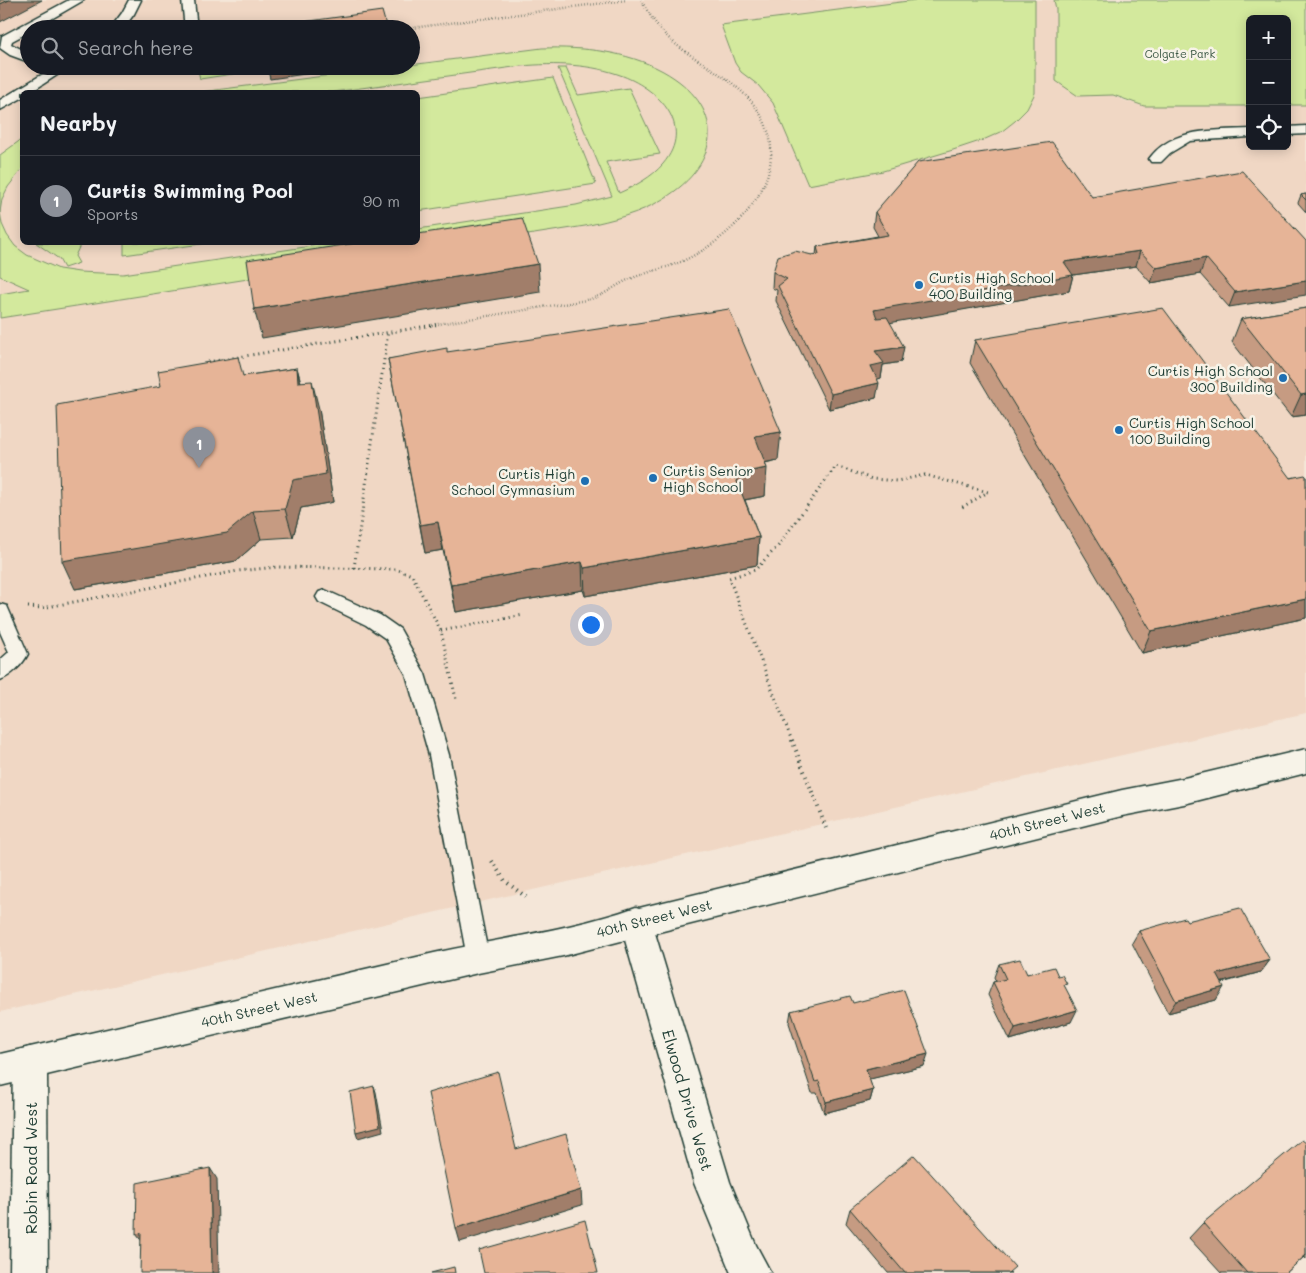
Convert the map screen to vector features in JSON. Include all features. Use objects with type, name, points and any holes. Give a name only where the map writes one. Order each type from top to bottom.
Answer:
[{"type":"street","name":"40th Street West","points":[[15,1066],[478,958],[563,940],[1122,803],[1184,791],[1306,761]]},
{"type":"street","name":"Elwood Drive West","points":[[636,921],[712,1183],[743,1258],[752,1273]]},
{"type":"street","name":"Robin Road West","points":[[15,1066],[29,1273]]},
{"type":"lane","points":[[41,20],[78,0]]},
{"type":"lane","points":[[123,20],[135,0]]},
{"type":"lane","points":[[188,0],[190,20]]},
{"type":"lane","points":[[20,31],[6,39],[4,45],[20,54]]},
{"type":"lane","points":[[24,90],[47,75]]},
{"type":"lane","points":[[0,106],[20,93]]},
{"type":"lane","points":[[1291,131],[1306,130]]},
{"type":"lane","points":[[1156,159],[1165,150],[1187,137],[1246,133]]},
{"type":"lane","points":[[325,597],[373,620],[393,634],[415,674],[439,754],[478,958]]},
{"type":"lane","points":[[0,611],[19,654],[0,672]]},
{"type":"path","points":[[420,27],[627,0]]},
{"type":"path","points":[[208,362],[592,299],[630,278],[688,259],[712,244],[732,228],[759,196],[770,166],[772,151],[770,135],[764,120],[755,106],[742,92],[726,79],[691,57],[664,35],[650,17],[641,0]]},
{"type":"path","points":[[354,568],[388,332]]},
{"type":"path","points":[[826,828],[729,578],[755,570],[761,564],[778,546],[836,466],[872,479],[898,481],[925,475],[988,492],[959,509]]},
{"type":"path","points":[[22,606],[42,608],[277,566],[396,569],[412,575],[441,631],[457,706]]},
{"type":"path","points":[[441,631],[524,615]]},
{"type":"path","points":[[491,854],[493,862],[505,880],[526,897]]},
{"type":"shaded area","name":"Curtis Senior High School","points":[[0,0],[1054,0],[1070,62],[1102,90],[1123,100],[1144,106],[1246,106],[1246,150],[1291,150],[1291,105],[1306,105],[1306,713],[0,1012]]},
{"type":"green space","points":[[916,0],[1035,0],[1035,93],[1027,109],[1001,132],[983,140],[883,171],[808,185],[773,103],[758,85],[741,72],[735,63],[721,25]]},
{"type":"green space","name":"Colgate Park","points":[[1054,0],[1306,0],[1306,105],[1291,105],[1291,15],[1246,15],[1246,106],[1144,106],[1113,95],[1078,96],[1056,81],[1056,9]]},
{"type":"green space","points":[[542,48],[573,48],[619,55],[649,64],[663,71],[684,85],[698,101],[707,117],[709,135],[706,152],[697,169],[683,185],[663,199],[635,213],[585,226],[0,318],[0,294],[29,289],[0,276],[0,212],[2,224],[7,235],[15,246],[27,255],[59,269],[123,274],[319,245],[420,245],[420,229],[576,205],[612,196],[558,68],[566,68],[578,95],[629,88],[660,154],[606,162],[619,193],[643,181],[659,169],[672,150],[675,136],[674,123],[668,111],[649,90],[623,76],[586,67],[560,65],[521,66],[347,90],[216,90],[332,75],[420,75],[420,64]]},
{"type":"green space","points":[[199,75],[226,75],[200,79]]},
{"type":"green space","points":[[553,78],[596,184],[420,211],[420,97]]},
{"type":"green space","points":[[20,140],[20,172],[8,187],[2,199],[0,212],[0,155]]},
{"type":"green space","points":[[39,245],[80,245],[75,256],[79,263],[64,268],[59,259]]},
{"type":"green space","points":[[124,245],[194,245],[124,255]]},
{"type":"building","points":[[0,0],[9,0],[0,4]]},
{"type":"building","points":[[382,11],[384,20],[317,20]]},
{"type":"building","name":"Curtis High School 400 Building","points":[[1052,142],[1092,197],[1242,171],[1306,241],[1306,281],[1235,292],[1206,258],[1156,268],[1140,251],[1064,262],[1073,275],[874,310],[877,318],[887,317],[904,347],[875,351],[884,363],[871,366],[879,383],[831,394],[778,286],[787,279],[773,272],[778,256],[795,251],[812,255],[819,254],[817,247],[888,235],[875,212],[918,162]]},
{"type":"building","points":[[522,218],[538,264],[254,309],[247,260],[344,245],[420,245],[420,234]]},
{"type":"building","name":"Curtis High School 100 Building","points":[[1163,308],[1290,478],[1306,476],[1306,599],[1151,631],[975,340]]},
{"type":"building","points":[[1306,308],[1306,394],[1301,395],[1241,319]]},
{"type":"building","name":"Curtis High School Gymnasium","points":[[729,309],[781,432],[755,436],[767,468],[734,474],[759,537],[584,568],[582,562],[451,585],[438,522],[420,525],[388,359],[447,348],[447,352]]},
{"type":"building","points":[[238,357],[243,376],[297,368],[298,382],[312,381],[326,474],[293,480],[285,509],[253,511],[227,533],[62,561],[57,405],[161,386],[158,371]]},
{"type":"building","points":[[1240,908],[1270,960],[1217,974],[1224,987],[1176,1001],[1139,931],[1185,918],[1187,921]]},
{"type":"building","points":[[1020,959],[1027,974],[1054,967],[1058,976],[1062,975],[1067,984],[1064,985],[1077,1010],[1015,1028],[993,982],[1006,979],[999,964]]},
{"type":"building","points":[[904,990],[928,1054],[866,1069],[873,1090],[826,1102],[819,1081],[815,1082],[791,1011],[850,996],[853,1003]]},
{"type":"building","points":[[498,1072],[516,1149],[566,1134],[581,1190],[456,1228],[428,1093]]},
{"type":"building","points":[[374,1086],[380,1126],[356,1132],[350,1092]]},
{"type":"building","points":[[1302,1140],[1306,1143],[1306,1255],[1286,1273],[1247,1273],[1203,1223]]},
{"type":"building","points":[[914,1155],[1015,1267],[1008,1273],[905,1273],[850,1209]]},
{"type":"building","points":[[210,1168],[212,1273],[140,1273],[141,1233],[136,1234],[137,1183]]},
{"type":"building","points":[[585,1220],[598,1273],[484,1273],[479,1250]]},
{"type":"building","points":[[454,1267],[455,1273],[431,1273]]},
{"type":"place","name":"Curtis High School 400 Building","points":[[919,285]]},
{"type":"place","name":"Curtis High School 300 Building","points":[[1283,378]]},
{"type":"place","name":"Curtis High School 100 Building","points":[[1119,430]]},
{"type":"place","name":"Curtis Swimming Pool","points":[[199,468]]},
{"type":"place","name":"Curtis Senior High School","points":[[653,478]]},
{"type":"place","name":"Curtis High School Gymnasium","points":[[585,481]]}]
